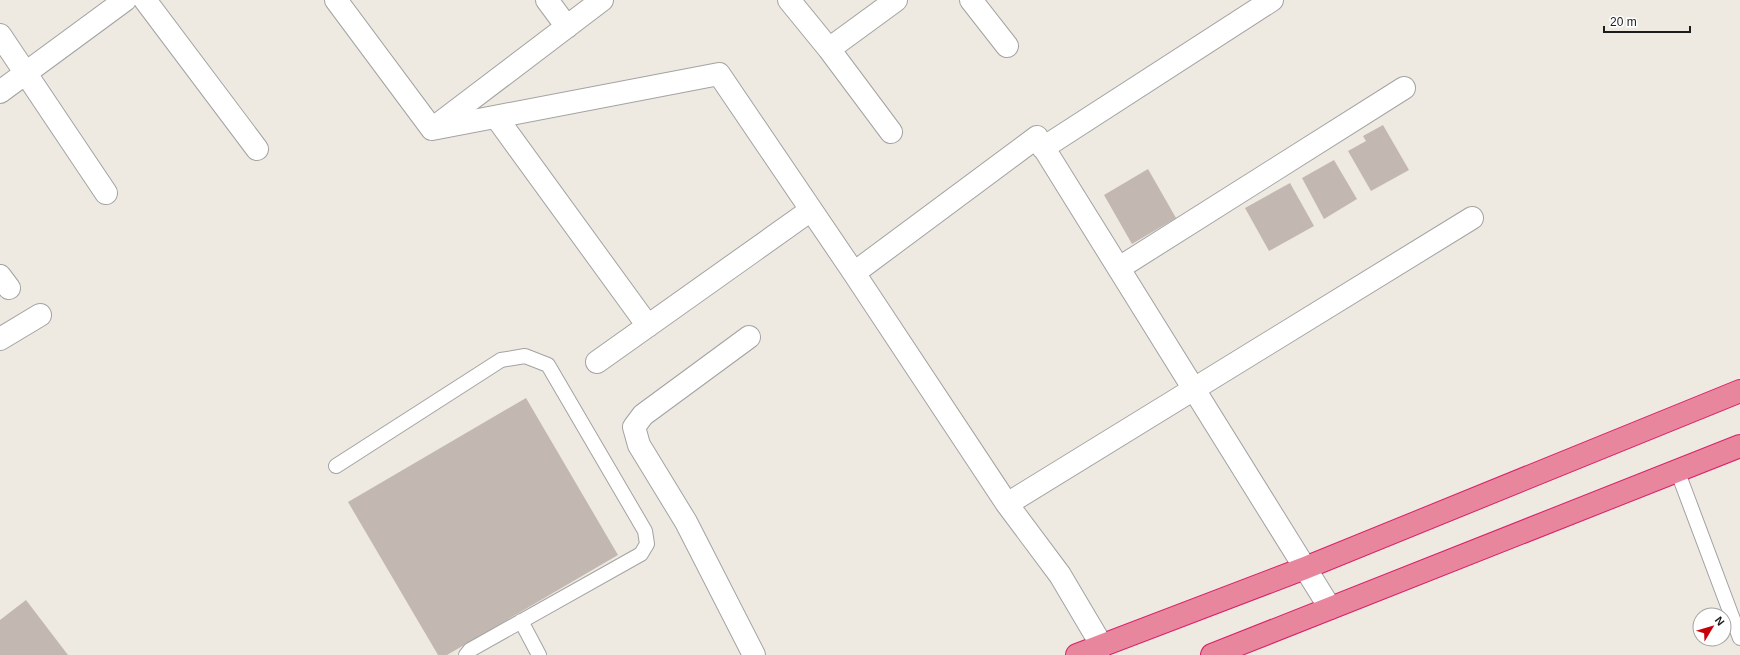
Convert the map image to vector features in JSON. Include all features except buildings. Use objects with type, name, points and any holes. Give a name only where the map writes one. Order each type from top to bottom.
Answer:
[{"type":"highway","points":[[1077,655],[1105,650],[1740,391]]},
{"type":"highway","points":[[1212,655],[1740,446]]},
{"type":"street","points":[[0,92],[124,0]]},
{"type":"street","points":[[145,0],[257,149]]},
{"type":"street","points":[[336,0],[432,129]]},
{"type":"street","points":[[547,0],[567,27]]},
{"type":"street","points":[[432,129],[602,0]]},
{"type":"street","points":[[789,0],[829,49],[891,132]]},
{"type":"street","points":[[829,49],[896,0]]},
{"type":"street","points":[[971,0],[1007,46]]},
{"type":"street","points":[[1043,148],[1272,0]]},
{"type":"street","points":[[0,35],[106,193]]},
{"type":"street","points":[[432,129],[719,74],[854,273],[1007,504],[1060,575],[1105,650]]},
{"type":"street","points":[[1119,268],[1404,88]]},
{"type":"street","points":[[496,117],[648,326]]},
{"type":"street","points":[[854,273],[1037,137],[1330,608]]},
{"type":"street","points":[[597,362],[811,210]]},
{"type":"street","points":[[1007,504],[1472,218]]},
{"type":"street","points":[[0,339],[40,315]]},
{"type":"street","points":[[749,337],[642,415],[634,427],[639,445],[686,522],[754,655]]},
{"type":"lane","points":[[336,466],[501,360],[525,356],[548,365],[645,531],[647,544],[640,554],[470,650],[466,655]]},
{"type":"lane","points":[[1677,470],[1740,638]]},
{"type":"lane","points":[[521,621],[539,655]]}]
